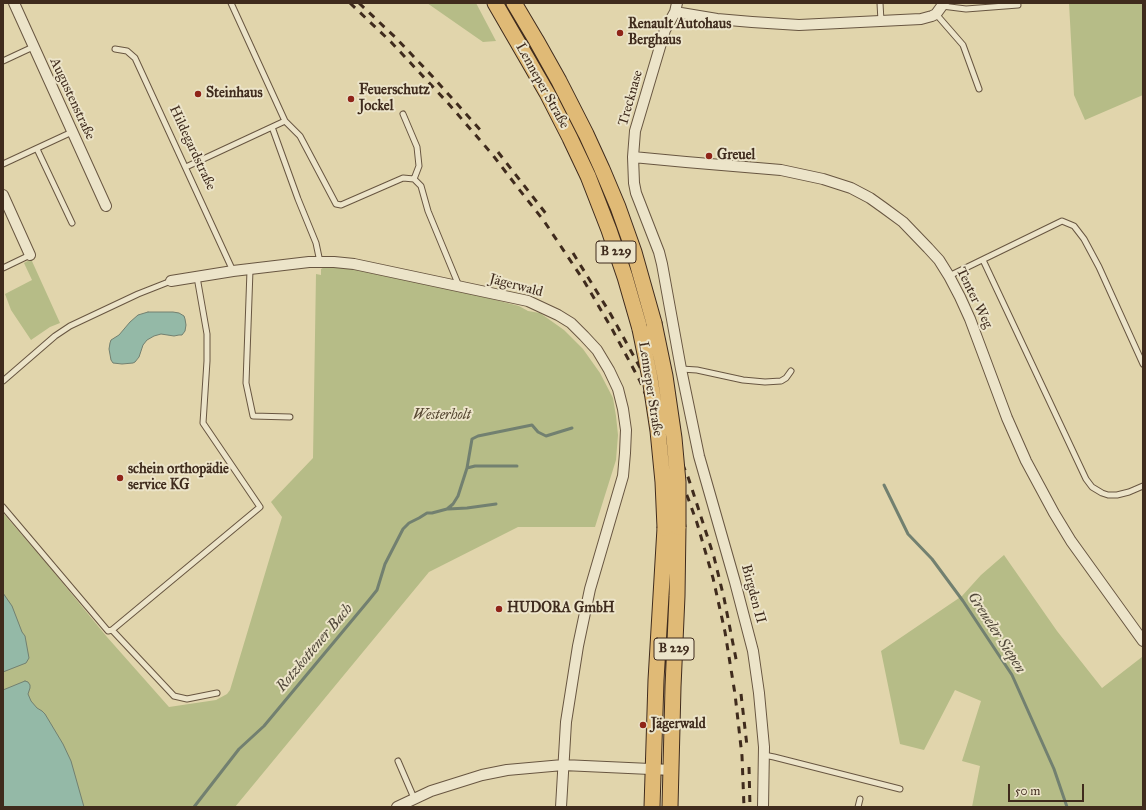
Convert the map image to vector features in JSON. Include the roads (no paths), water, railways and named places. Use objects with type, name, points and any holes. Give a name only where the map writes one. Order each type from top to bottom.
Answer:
[{"type":"main road","name":"Lenneper Straße","points":[[495,3],[547,93],[590,180],[625,277],[647,326],[665,376],[674,438],[678,482],[656,680],[652,807]]},
{"type":"main road","name":"Lenneper Straße","points":[[514,3],[559,81],[592,145],[618,207],[639,268],[647,326]]},
{"type":"main road","name":"Lenneper Straße","points":[[670,807],[677,596],[672,528]]},
{"type":"street","name":"Augustenstraße","points":[[14,3],[106,206]]},
{"type":"street","points":[[676,8],[717,19],[799,25],[921,19],[932,16],[941,7]]},
{"type":"street","name":"Trecknase","points":[[633,157],[635,131],[644,98],[665,30],[676,8]]},
{"type":"street","points":[[633,157],[633,177],[636,193],[659,252],[672,313],[681,369]]},
{"type":"street","name":"Tenter Weg","points":[[633,157],[781,170],[823,179],[846,187],[870,198],[903,222],[928,248],[949,276],[970,319],[1007,418],[1038,484],[1071,541],[1143,642]]},
{"type":"street","points":[[3,195],[30,255]]},
{"type":"street","points":[[171,281],[233,271],[322,262]]},
{"type":"street","name":"Jägerwald","points":[[322,262],[354,264],[528,301],[551,311],[570,323],[584,336],[597,350],[618,389],[626,430],[622,476],[590,589],[573,672],[567,715],[560,807]]},
{"type":"street","name":"Birgden II","points":[[681,369],[699,456],[753,651],[764,755],[763,807]]},
{"type":"street","points":[[397,807],[412,802],[431,791],[482,775],[507,770],[563,765],[672,770]]},
{"type":"lane","points":[[231,3],[285,121],[300,136],[336,204],[341,205],[403,178],[414,179],[421,186],[428,210],[459,286]]},
{"type":"lane","points":[[880,3],[881,21]]},
{"type":"lane","points":[[941,7],[966,9],[1018,5]]},
{"type":"lane","points":[[941,7],[963,46],[979,89]]},
{"type":"lane","points":[[3,61],[33,47]]},
{"type":"lane","name":"Hildegardstraße","points":[[115,49],[127,51],[136,58],[233,271]]},
{"type":"lane","points":[[403,114],[417,147],[419,166],[414,179]]},
{"type":"lane","points":[[186,168],[285,121]]},
{"type":"lane","points":[[272,127],[322,262]]},
{"type":"lane","points":[[3,164],[72,132]]},
{"type":"lane","points":[[37,149],[72,224]]},
{"type":"lane","points":[[949,276],[1062,220],[1074,226],[1084,239],[1099,267],[1143,364]]},
{"type":"lane","points":[[3,268],[30,255]]},
{"type":"lane","points":[[983,260],[1086,479],[1092,487],[1108,495],[1117,495],[1129,492],[1143,486]]},
{"type":"lane","points":[[250,270],[246,383],[253,416],[290,417]]},
{"type":"lane","points":[[112,630],[260,507],[203,423],[207,361],[207,334],[197,277]]},
{"type":"lane","points":[[3,381],[54,336],[70,326],[138,294],[171,281]]},
{"type":"lane","points":[[681,369],[697,370],[743,380],[765,382],[781,381],[792,371]]},
{"type":"lane","points":[[3,507],[108,631],[112,630],[174,696],[187,699],[217,693]]},
{"type":"lane","points":[[764,755],[900,789]]},
{"type":"lane","points":[[398,761],[412,802]]},
{"type":"lane","points":[[858,807],[860,799]]},
{"type":"waterway","name":"Rotzkottener Bach","points":[[194,807],[239,749],[264,726],[377,590],[385,564],[403,529],[409,523],[427,513],[447,509],[453,504],[458,496],[467,468],[472,439],[478,436],[532,425],[538,432],[546,436],[572,428]]},
{"type":"waterway","name":"Rotzkottener Bach","points":[[467,468],[475,466],[517,466]]},
{"type":"waterway","name":"Greueler Siepen","points":[[884,485],[908,534],[932,559],[963,601],[1012,675],[1054,769],[1067,807]]},
{"type":"waterway","name":"Rotzkottener Bach","points":[[448,509],[496,504]]},
{"type":"railway","points":[[350,3],[391,42],[447,102],[492,154],[544,221],[584,281],[640,381],[688,498],[713,578],[725,632],[735,694],[742,756],[744,807]]},
{"type":"railway","points":[[359,3],[396,38],[483,133]]},
{"type":"railway","points":[[498,152],[547,215]]},
{"type":"railway","points":[[573,253],[610,313],[648,382],[688,477],[714,557],[737,664]]},
{"type":"railway","points":[[741,694],[747,746]]},
{"type":"railway","points":[[749,767],[750,807]]},
{"type":"place","name":"Renault Autohaus Berghaus","points":[[620,33]]},
{"type":"place","name":"Steinhaus","points":[[198,94]]},
{"type":"place","name":"Feuerschutz Jockel","points":[[351,99]]},
{"type":"place","name":"Greuel","points":[[709,156]]},
{"type":"place","name":"schein orthopädie service KG","points":[[120,478]]},
{"type":"place","name":"HUDORA GmbH","points":[[499,609]]},
{"type":"place","name":"Jägerwald","points":[[643,725]]},
{"type":"park label","name":"Westerholt","points":[[442,416]]}]
